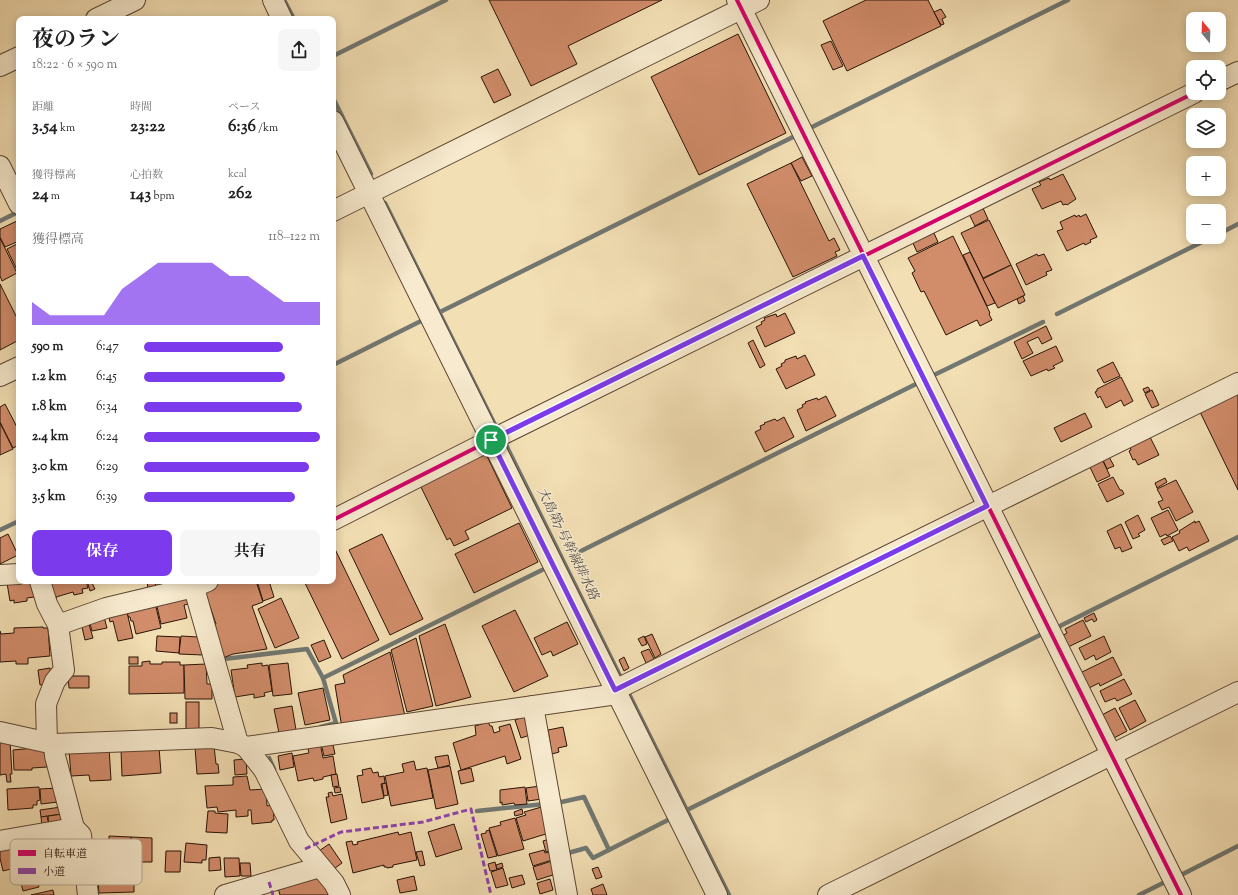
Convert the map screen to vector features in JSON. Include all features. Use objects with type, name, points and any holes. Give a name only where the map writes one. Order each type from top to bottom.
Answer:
[{"type":"street","points":[[102,16],[134,0]]},
{"type":"street","points":[[273,0],[281,16]]},
{"type":"street","points":[[336,210],[739,4],[759,0]]},
{"type":"street","points":[[739,4],[1110,755],[1181,895]]},
{"type":"street","points":[[0,66],[16,58]]},
{"type":"street","points":[[1226,78],[1238,72]]},
{"type":"street","points":[[336,518],[497,437],[1186,97]]},
{"type":"street","points":[[336,127],[497,437],[620,689],[717,895]]},
{"type":"street","points":[[0,166],[16,198]]},
{"type":"street","points":[[0,376],[16,368]]},
{"type":"street","points":[[0,732],[50,743],[212,738],[242,745],[533,706],[620,689],[1238,383]]},
{"type":"street","points":[[0,575],[16,574]]},
{"type":"street","points":[[41,584],[47,604],[58,625],[64,670],[55,681],[46,704],[50,743],[55,756],[74,828],[81,835],[81,839]]},
{"type":"street","points":[[58,625],[106,608],[194,584]]},
{"type":"street","points":[[198,584],[242,745],[264,770],[299,841],[334,883],[340,895]]},
{"type":"street","points":[[828,895],[1238,692]]},
{"type":"street","points":[[533,706],[567,895]]},
{"type":"street","points":[[11,839],[74,828]]},
{"type":"street","points":[[0,841],[10,839]]},
{"type":"street","points":[[225,895],[320,868]]},
{"type":"street","points":[[87,885],[88,895]]},
{"type":"building","points":[[489,0],[662,0],[568,46],[577,64],[531,86]]},
{"type":"building","points":[[866,0],[928,0],[941,26],[847,71],[823,21]]},
{"type":"building","points":[[941,9],[946,17],[942,19],[944,24],[941,25],[934,12]]},
{"type":"building","points":[[738,34],[786,133],[699,175],[651,77]]},
{"type":"building","points":[[831,41],[843,66],[833,70],[821,45]]},
{"type":"building","points":[[498,69],[511,95],[494,103],[481,77]]},
{"type":"building","points":[[802,157],[812,176],[801,181],[791,163]]},
{"type":"building","points":[[791,163],[829,241],[834,238],[840,250],[835,252],[837,256],[793,277],[747,184]]},
{"type":"building","points":[[1063,174],[1076,199],[1067,205],[1063,205],[1061,201],[1042,209],[1032,189],[1041,185],[1039,182],[1049,178],[1050,180]]},
{"type":"building","points":[[982,206],[988,219],[975,226],[968,212]]},
{"type":"building","points":[[1086,214],[1097,237],[1090,240],[1091,242],[1085,245],[1084,243],[1067,251],[1057,231],[1063,229],[1060,222],[1075,215],[1076,217],[1079,215],[1080,217]]},
{"type":"building","points":[[989,220],[1011,265],[983,278],[961,233]]},
{"type":"building","points":[[16,221],[16,242],[5,247],[0,237],[0,229]]},
{"type":"building","points":[[933,231],[938,242],[917,252],[912,241]]},
{"type":"building","points":[[953,236],[992,320],[980,326],[977,320],[946,335],[924,291],[921,292],[912,273],[915,271],[908,258]]},
{"type":"building","points":[[0,238],[16,274],[2,281],[0,276]]},
{"type":"building","points":[[16,244],[16,268],[7,249]]},
{"type":"building","points":[[970,252],[995,303],[987,306],[963,255]]},
{"type":"building","points":[[1037,254],[1038,256],[1044,254],[1052,270],[1046,272],[1047,275],[1026,285],[1016,264]]},
{"type":"building","points":[[1011,265],[1025,295],[998,308],[983,279]]},
{"type":"building","points":[[0,284],[16,316],[16,342],[0,350]]},
{"type":"building","points":[[1023,296],[1025,301],[1019,304],[1017,299]]},
{"type":"building","points":[[785,313],[795,333],[765,347],[756,327],[762,324],[761,322],[765,320],[764,318],[776,314],[777,317]]},
{"type":"building","points":[[1046,326],[1052,339],[1042,344],[1038,337],[1027,342],[1033,353],[1022,359],[1014,342]]},
{"type":"building","points":[[753,340],[765,365],[760,368],[748,343]]},
{"type":"building","points":[[1056,346],[1063,361],[1053,366],[1055,368],[1048,371],[1047,369],[1031,376],[1023,361]]},
{"type":"building","points":[[805,355],[815,375],[786,389],[776,369],[782,366],[781,364],[785,362],[785,360],[796,356],[797,359]]},
{"type":"building","points":[[1113,362],[1120,376],[1104,383],[1097,370]]},
{"type":"building","points":[[1121,377],[1133,401],[1124,406],[1121,400],[1106,408],[1100,396],[1098,398],[1095,392],[1097,389]]},
{"type":"building","points":[[1148,387],[1150,390],[1145,393],[1143,389]]},
{"type":"building","points":[[1152,390],[1159,405],[1152,408],[1145,394]]},
{"type":"building","points":[[1238,394],[1238,490],[1200,412]]},
{"type":"building","points":[[826,396],[836,416],[806,431],[797,410],[803,407],[802,405],[806,403],[805,402],[817,398],[818,400]]},
{"type":"building","points":[[5,404],[16,425],[16,446],[13,448],[0,422],[0,407]]},
{"type":"building","points":[[1085,413],[1092,427],[1061,442],[1054,428]]},
{"type":"building","points":[[784,417],[794,437],[765,452],[755,432],[761,429],[760,426],[765,424],[764,423],[775,419],[777,421]]},
{"type":"building","points":[[0,423],[13,449],[0,455]]},
{"type":"building","points":[[1149,435],[1159,455],[1138,465],[1135,459],[1133,460],[1129,451],[1131,450],[1129,445]]},
{"type":"building","points":[[486,454],[512,508],[465,531],[469,539],[454,546],[450,538],[447,540],[420,485]]},
{"type":"building","points":[[1108,455],[1114,466],[1107,469],[1102,458]]},
{"type":"building","points":[[1102,459],[1110,476],[1097,482],[1089,465]]},
{"type":"building","points":[[1113,477],[1124,494],[1107,502],[1098,484]]},
{"type":"building","points":[[1165,478],[1167,482],[1157,488],[1155,483]]},
{"type":"building","points":[[1176,480],[1193,512],[1176,521],[1169,507],[1162,510],[1158,502],[1163,500],[1157,489]]},
{"type":"building","points":[[1168,510],[1178,530],[1167,536],[1166,534],[1160,537],[1151,518]]},
{"type":"building","points":[[1138,515],[1145,530],[1138,534],[1140,536],[1133,539],[1125,522]]},
{"type":"building","points":[[1195,521],[1195,523],[1199,521],[1209,541],[1189,551],[1187,547],[1179,551],[1172,537],[1180,533],[1179,531]]},
{"type":"building","points":[[519,523],[538,562],[474,593],[455,554]]},
{"type":"building","points":[[1121,524],[1132,548],[1122,552],[1120,547],[1115,549],[1107,531]]},
{"type":"building","points":[[8,534],[16,551],[16,556],[0,564],[0,538]]},
{"type":"building","points":[[382,534],[423,619],[390,635],[349,550]]},
{"type":"building","points":[[1170,536],[1173,541],[1164,545],[1161,540]]},
{"type":"building","points":[[336,551],[379,640],[342,659],[305,584],[336,584]]},
{"type":"building","points":[[16,582],[16,584],[32,584],[35,591],[33,591],[34,597],[27,598],[27,601],[14,603],[14,600],[10,601],[7,583]]},
{"type":"building","points":[[47,584],[87,584],[88,588],[82,589],[83,593],[74,595],[73,592],[51,600]]},
{"type":"building","points":[[88,584],[92,584],[95,589],[90,591]]},
{"type":"building","points":[[147,584],[155,584],[156,588],[148,589]]},
{"type":"building","points":[[155,584],[169,584],[156,588]]},
{"type":"building","points":[[257,584],[263,602],[252,606],[267,649],[233,654],[223,658],[212,626],[216,624],[204,589],[211,585]]},
{"type":"building","points":[[258,584],[270,584],[274,597],[263,601]]},
{"type":"building","points":[[186,595],[188,604],[184,605],[187,618],[161,624],[156,602]]},
{"type":"building","points":[[281,598],[299,638],[275,648],[258,609]]},
{"type":"building","points":[[155,603],[161,628],[136,634],[133,621],[131,621],[130,617],[128,617],[127,610]]},
{"type":"building","points":[[126,608],[133,638],[118,641],[113,621],[110,622],[108,613]]},
{"type":"building","points":[[515,610],[548,676],[514,692],[482,626]]},
{"type":"building","points":[[1094,613],[1097,620],[1094,622],[1092,619],[1086,622],[1084,618]]},
{"type":"building","points":[[104,617],[107,628],[92,631],[89,620]]},
{"type":"building","points":[[1083,620],[1091,636],[1066,648],[1060,637],[1067,633],[1065,629]]},
{"type":"building","points":[[88,621],[93,638],[85,640],[81,623]]},
{"type":"building","points":[[567,622],[578,644],[553,656],[551,651],[542,655],[534,638]]},
{"type":"building","points":[[445,624],[471,697],[436,706],[419,636]]},
{"type":"building","points":[[14,628],[48,628],[50,656],[28,658],[28,664],[16,664],[16,661],[0,662],[0,631],[1,634],[14,633]]},
{"type":"building","points":[[652,634],[661,654],[655,658],[645,637]]},
{"type":"building","points":[[157,636],[180,637],[179,653],[156,651]]},
{"type":"building","points":[[181,636],[198,637],[203,655],[179,654]]},
{"type":"building","points":[[644,636],[647,644],[642,646],[638,639]]},
{"type":"building","points":[[1104,636],[1111,652],[1096,660],[1094,655],[1085,660],[1079,648]]},
{"type":"building","points":[[416,638],[433,706],[407,712],[391,650]]},
{"type":"building","points":[[324,640],[331,657],[319,662],[311,645]]},
{"type":"building","points":[[649,649],[654,659],[646,663],[641,652]]},
{"type":"building","points":[[390,652],[405,716],[342,728],[335,685],[345,683],[343,675]]},
{"type":"building","points":[[129,657],[138,657],[138,664],[129,664]]},
{"type":"building","points":[[624,657],[629,668],[624,671],[619,660]]},
{"type":"building","points":[[1113,657],[1122,675],[1100,686],[1099,683],[1087,689],[1080,673]]},
{"type":"building","points":[[150,661],[150,664],[180,662],[180,665],[184,665],[184,693],[129,694],[129,666],[142,666],[142,662]]},
{"type":"building","points":[[262,663],[262,666],[268,665],[272,691],[264,693],[265,696],[254,698],[254,694],[235,697],[231,670],[248,668],[247,665]]},
{"type":"building","points":[[288,663],[292,694],[273,696],[269,665]]},
{"type":"building","points":[[206,664],[207,684],[212,684],[212,699],[185,699],[184,665]]},
{"type":"building","points":[[50,668],[51,678],[48,684],[40,685],[38,670]]},
{"type":"building","points":[[68,676],[89,676],[89,688],[69,688]]},
{"type":"building","points":[[1124,679],[1132,694],[1117,701],[1115,698],[1105,702],[1100,691]]},
{"type":"building","points":[[323,688],[330,720],[305,725],[298,693]]},
{"type":"building","points":[[1135,700],[1146,721],[1130,730],[1119,708]]},
{"type":"building","points":[[186,702],[199,702],[199,730],[186,730]]},
{"type":"building","points":[[292,706],[296,730],[279,733],[274,709]]},
{"type":"building","points":[[1115,708],[1127,731],[1114,738],[1113,734],[1109,735],[1100,716]]},
{"type":"building","points":[[170,713],[177,713],[177,723],[170,723]]},
{"type":"building","points":[[524,717],[530,735],[521,738],[515,720]]},
{"type":"building","points":[[488,722],[490,726],[492,726],[494,733],[500,731],[499,727],[510,724],[521,759],[507,764],[505,756],[461,770],[453,743],[476,735],[475,726]]},
{"type":"building","points":[[563,727],[567,746],[558,748],[559,752],[552,754],[548,730]]},
{"type":"building","points":[[0,739],[10,741],[11,782],[7,782],[6,774],[0,775]]},
{"type":"building","points":[[332,740],[335,754],[324,756],[321,743]]},
{"type":"building","points":[[320,743],[323,758],[333,756],[336,774],[314,781],[313,778],[298,781],[293,756],[309,753],[307,745]]},
{"type":"building","points":[[214,746],[216,764],[218,764],[219,773],[197,774],[195,747]]},
{"type":"building","points":[[45,747],[47,767],[32,768],[32,770],[14,770],[13,750]]},
{"type":"building","points":[[109,747],[111,780],[90,781],[89,775],[71,776],[69,750]]},
{"type":"building","points":[[159,747],[161,773],[122,776],[121,750]]},
{"type":"building","points":[[292,753],[294,767],[280,770],[278,756]]},
{"type":"building","points":[[448,755],[450,765],[438,768],[435,757]]},
{"type":"building","points":[[246,759],[247,774],[235,775],[234,760]]},
{"type":"building","points":[[414,761],[416,770],[427,768],[433,798],[391,806],[385,776],[404,772],[402,764]]},
{"type":"building","points":[[450,766],[458,804],[436,809],[428,770]]},
{"type":"building","points":[[371,768],[373,773],[378,772],[379,777],[384,776],[385,783],[381,784],[384,798],[362,803],[357,776],[363,775],[362,770]]},
{"type":"building","points":[[471,768],[474,781],[461,784],[458,771]]},
{"type":"building","points":[[337,774],[339,786],[333,787],[331,775]]},
{"type":"building","points":[[247,776],[250,790],[266,789],[267,806],[273,805],[274,820],[272,820],[272,822],[252,824],[251,810],[248,810],[248,816],[236,817],[236,810],[218,812],[217,807],[207,808],[205,786],[233,785],[233,777]]},
{"type":"building","points":[[386,783],[388,795],[384,796],[382,784]]},
{"type":"building","points":[[540,786],[542,799],[528,801],[526,788]]},
{"type":"building","points":[[39,787],[40,800],[37,801],[37,805],[33,805],[33,808],[8,810],[7,789]]},
{"type":"building","points":[[340,787],[341,792],[335,793],[334,788]]},
{"type":"building","points":[[525,787],[527,804],[515,805],[514,803],[502,805],[502,802],[500,803],[500,790]]},
{"type":"building","points":[[57,788],[58,802],[41,804],[40,789]]},
{"type":"building","points":[[332,792],[333,796],[342,794],[347,819],[331,823],[326,797],[329,797],[328,793]]},
{"type":"building","points":[[545,806],[549,833],[523,841],[516,818],[526,815],[524,812]]},
{"type":"building","points":[[61,807],[62,814],[41,817],[40,810]]},
{"type":"building","points":[[522,809],[523,814],[515,816],[514,812]]},
{"type":"building","points":[[208,811],[228,814],[227,833],[206,832]]},
{"type":"building","points":[[63,814],[65,825],[49,827],[48,816]]},
{"type":"building","points":[[47,816],[49,826],[42,827],[41,817]]},
{"type":"building","points":[[515,818],[524,849],[498,856],[489,828],[501,825],[500,822]]},
{"type":"building","points":[[454,824],[462,849],[436,857],[428,832]]},
{"type":"building","points":[[489,830],[497,856],[488,858],[481,834],[486,833],[486,831]]},
{"type":"building","points":[[398,832],[399,835],[411,832],[417,860],[393,865],[393,867],[387,868],[384,867],[384,865],[353,873],[346,842],[352,841],[353,845],[358,844],[357,842]]},
{"type":"building","points":[[109,836],[131,837],[131,839],[109,839]]},
{"type":"building","points":[[131,837],[152,838],[152,862],[142,862],[142,839],[131,839]]},
{"type":"building","points":[[549,839],[553,850],[546,852],[543,841]]},
{"type":"building","points":[[186,843],[207,845],[206,860],[202,860],[202,863],[184,862]]},
{"type":"building","points":[[329,844],[342,863],[331,871],[319,851]]},
{"type":"building","points":[[10,846],[10,869],[3,871],[0,858],[0,849]]},
{"type":"building","points":[[544,850],[545,853],[553,851],[555,859],[533,866],[529,854]]},
{"type":"building","points":[[166,851],[181,851],[180,872],[165,872]]},
{"type":"building","points":[[422,851],[425,865],[420,866],[416,852]]},
{"type":"building","points":[[220,857],[221,870],[209,871],[209,858]]},
{"type":"building","points":[[224,858],[239,858],[240,876],[225,877]]},
{"type":"building","points":[[552,861],[556,874],[537,880],[533,867]]},
{"type":"building","points":[[495,862],[497,870],[490,871],[488,864]]},
{"type":"building","points":[[240,863],[250,863],[251,876],[241,876]]},
{"type":"building","points":[[502,863],[503,867],[497,869],[496,865]]},
{"type":"building","points":[[598,867],[602,877],[596,879],[592,869]]},
{"type":"building","points":[[503,868],[508,885],[496,888],[491,872]]},
{"type":"building","points":[[319,874],[324,879],[329,895],[280,895],[278,888]]},
{"type":"building","points":[[522,875],[525,884],[512,888],[509,878]]},
{"type":"building","points":[[414,876],[417,890],[400,893],[397,880]]},
{"type":"building","points":[[550,879],[553,890],[540,894],[537,883]]},
{"type":"building","points":[[603,884],[607,895],[593,895],[591,889]]},
{"type":"building","points":[[22,885],[38,885],[39,887],[23,891]]},
{"type":"building","points":[[98,885],[134,885],[134,892],[99,893]]},
{"type":"building","points":[[53,890],[54,895],[31,895]]},
{"type":"waterway","name":"大島第7号幹線排水路","points":[[284,0],[292,16]]},
{"type":"waterway","points":[[336,55],[446,0]]},
{"type":"waterway","points":[[808,129],[1068,0]]},
{"type":"waterway","name":"大島第7号幹線排水路","points":[[336,104],[371,174]]},
{"type":"waterway","points":[[440,312],[795,136]]},
{"type":"waterway","name":"大島第7号幹線排水路","points":[[385,203],[498,431]]},
{"type":"waterway","points":[[0,221],[16,213]]},
{"type":"waterway","points":[[1226,230],[1238,224]]},
{"type":"waterway","points":[[1057,314],[1198,244]]},
{"type":"waterway","points":[[336,364],[421,321]]},
{"type":"waterway","points":[[932,376],[1043,322]]},
{"type":"waterway","points":[[571,556],[918,383]]},
{"type":"waterway","name":"大島第7号幹線排水路","points":[[503,439],[623,682]]},
{"type":"waterway","points":[[0,530],[16,522]]},
{"type":"waterway","points":[[1058,627],[1238,537]]},
{"type":"waterway","points":[[224,659],[307,649],[323,678],[542,570]]},
{"type":"waterway","points":[[687,810],[1042,634]]},
{"type":"waterway","points":[[321,727],[336,723],[323,678]]},
{"type":"waterway","name":"大島第7号幹線排水路","points":[[627,690],[729,895]]},
{"type":"waterway","points":[[269,758],[274,769]]},
{"type":"waterway","points":[[557,803],[584,797],[609,850]]},
{"type":"waterway","points":[[477,811],[545,804]]},
{"type":"waterway","points":[[568,853],[586,848],[593,858],[668,820]]},
{"type":"waterway","points":[[1179,876],[1238,846]]},
{"type":"waterway","points":[[1139,895],[1165,882]]},
{"type":"marked path","points":[[305,849],[341,832],[423,822],[471,809],[491,895]]},
{"type":"marked path","points":[[269,882],[273,895]]},
{"type":"cycle path","points":[[737,0],[1181,895]]},
{"type":"cycle path","points":[[336,518],[491,440],[1186,97]]},
{"type":"route","points":[[863,256],[987,506],[615,690],[491,440],[863,256]]}]
